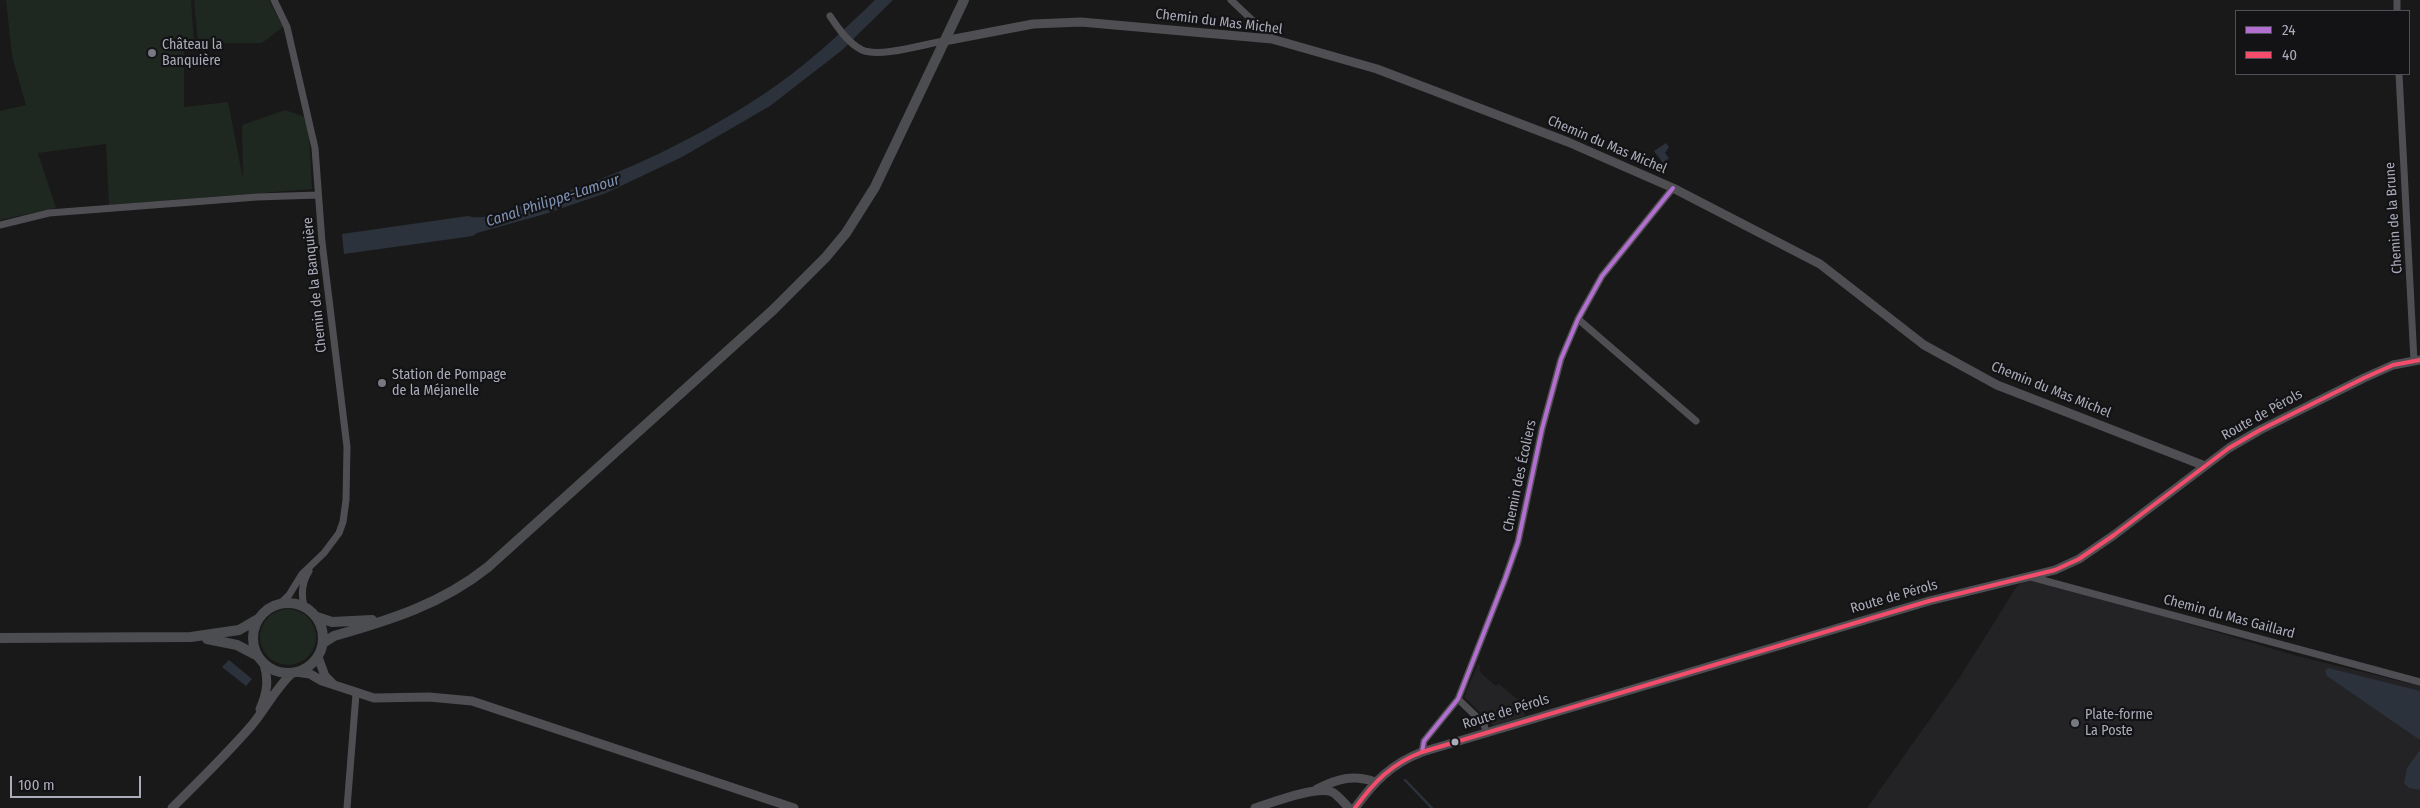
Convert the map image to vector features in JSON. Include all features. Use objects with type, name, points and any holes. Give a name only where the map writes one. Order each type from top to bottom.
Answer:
[{"type":"main road","points":[[323,643],[334,636],[442,598],[464,586],[488,567],[773,310],[826,257],[846,233],[876,188],[964,0]]},
{"type":"main road","points":[[0,638],[191,637],[239,630],[258,618],[264,611],[281,603],[293,602],[304,606],[317,616],[332,622],[388,618]]},
{"type":"main road","points":[[191,637],[249,649],[264,664],[282,673],[294,673],[305,669],[318,657],[323,643],[321,625],[317,616]]},
{"type":"main road","points":[[257,656],[252,637],[258,618]]},
{"type":"street","name":"Chemin de la Banquière","points":[[274,0],[288,27],[315,148],[318,195],[347,447],[343,522],[339,533],[306,577],[302,597],[304,606]]},
{"type":"street","points":[[1231,0],[1272,39]]},
{"type":"street","points":[[830,16],[854,45],[864,51],[881,52],[944,41]]},
{"type":"street","name":"Chemin du Mas Michel","points":[[944,41],[1033,24],[1081,22],[1272,39],[1377,68],[1568,142],[1673,188],[1820,264],[1924,345],[1997,385],[2205,466]]},
{"type":"street","name":"Chemin de la Brune","points":[[2399,75],[2417,361]]},
{"type":"street","name":"Chemin des Écoliers","points":[[1422,752],[1424,741],[1458,699],[1518,542],[1530,494],[1542,429],[1562,359],[1578,318],[1602,276],[1673,188]]},
{"type":"street","points":[[0,226],[49,214],[257,197],[318,195]]},
{"type":"street","points":[[1578,318],[1696,421]]},
{"type":"street","name":"Route de Pérols","points":[[1355,808],[1375,782],[1397,764],[1422,752],[1929,601],[2055,570],[2079,559],[2114,535],[2229,448],[2312,403],[2392,366],[2417,361]]},
{"type":"street","name":"Chemin de la Banquière","points":[[281,603],[289,595],[302,574],[314,564]]},
{"type":"street","name":"Chemin du Mas Gaillard","points":[[2030,577],[2420,682]]},
{"type":"street","points":[[318,657],[325,676],[335,686]]},
{"type":"street","points":[[250,726],[267,690],[268,676],[264,664]]},
{"type":"street","points":[[172,808],[250,726],[266,707],[282,682],[294,673],[310,674],[356,694],[374,698],[429,697],[472,701],[794,808]]},
{"type":"street","points":[[347,808],[356,694]]},
{"type":"street","points":[[1458,699],[1484,724],[1486,732]]},
{"type":"street","points":[[1312,792],[1328,783],[1354,776],[1375,782]]},
{"type":"street","points":[[1255,808],[1312,792],[1332,791],[1349,808]]},
{"type":"shaded area","points":[[6,0],[191,0],[194,42],[184,42],[184,107],[228,102],[243,179],[242,125],[285,110],[308,118],[312,189],[109,205],[106,144],[38,153],[56,208],[0,220],[0,111],[26,105],[12,56]]},
{"type":"shaded area","points":[[194,0],[269,0],[283,27],[262,43],[198,43]]},
{"type":"shaded area","points":[[2030,577],[2297,656],[2420,686],[2420,808],[1867,808],[1960,677],[2017,586]]},
{"type":"shaded area","points":[[288,609],[299,611],[308,617],[314,626],[316,637],[314,648],[308,657],[299,663],[288,665],[277,663],[268,657],[262,648],[260,637],[262,626],[268,617],[277,611]]},
{"type":"shaded area","points":[[1478,664],[1481,667],[1479,670],[1483,675],[1496,686],[1499,684],[1522,703],[1525,716],[1494,726],[1464,697]]},
{"type":"water","name":"Canal Philippe-Lamour","points":[[875,0],[893,0],[841,51],[770,106],[682,157],[606,193],[545,214],[477,233],[473,236],[344,254],[342,234],[468,216],[488,216],[586,185],[646,160],[705,130],[776,86],[820,51]]},
{"type":"water","points":[[1666,143],[1669,147],[1665,153],[1669,158],[1663,163],[1654,151]]},
{"type":"water","points":[[229,660],[252,679],[246,686],[222,667]]},
{"type":"water","points":[[2328,668],[2420,691],[2420,740],[2327,676],[2325,671]]},
{"type":"water","points":[[2420,750],[2420,790],[2409,788],[2404,783],[2407,768]]},
{"type":"waterway","points":[[1405,780],[1432,808]]},
{"type":"transit line","name":"24","points":[[1422,752],[1424,741],[1458,699],[1505,579],[1518,542],[1542,429],[1561,359],[1578,319],[1602,276],[1673,188]]},
{"type":"transit line","name":"40","points":[[1355,808],[1369,790],[1392,768],[1422,752],[1929,601],[2055,570],[2079,559],[2114,535],[2229,448],[2260,430],[2393,365],[2420,360]]},
{"type":"place","name":"Château la Banquière","points":[[152,53]]},
{"type":"place","name":"Station de Pompage de la Méjanelle","points":[[382,383]]},
{"type":"place","name":"Plate-forme La Poste","points":[[2075,723]]}]
